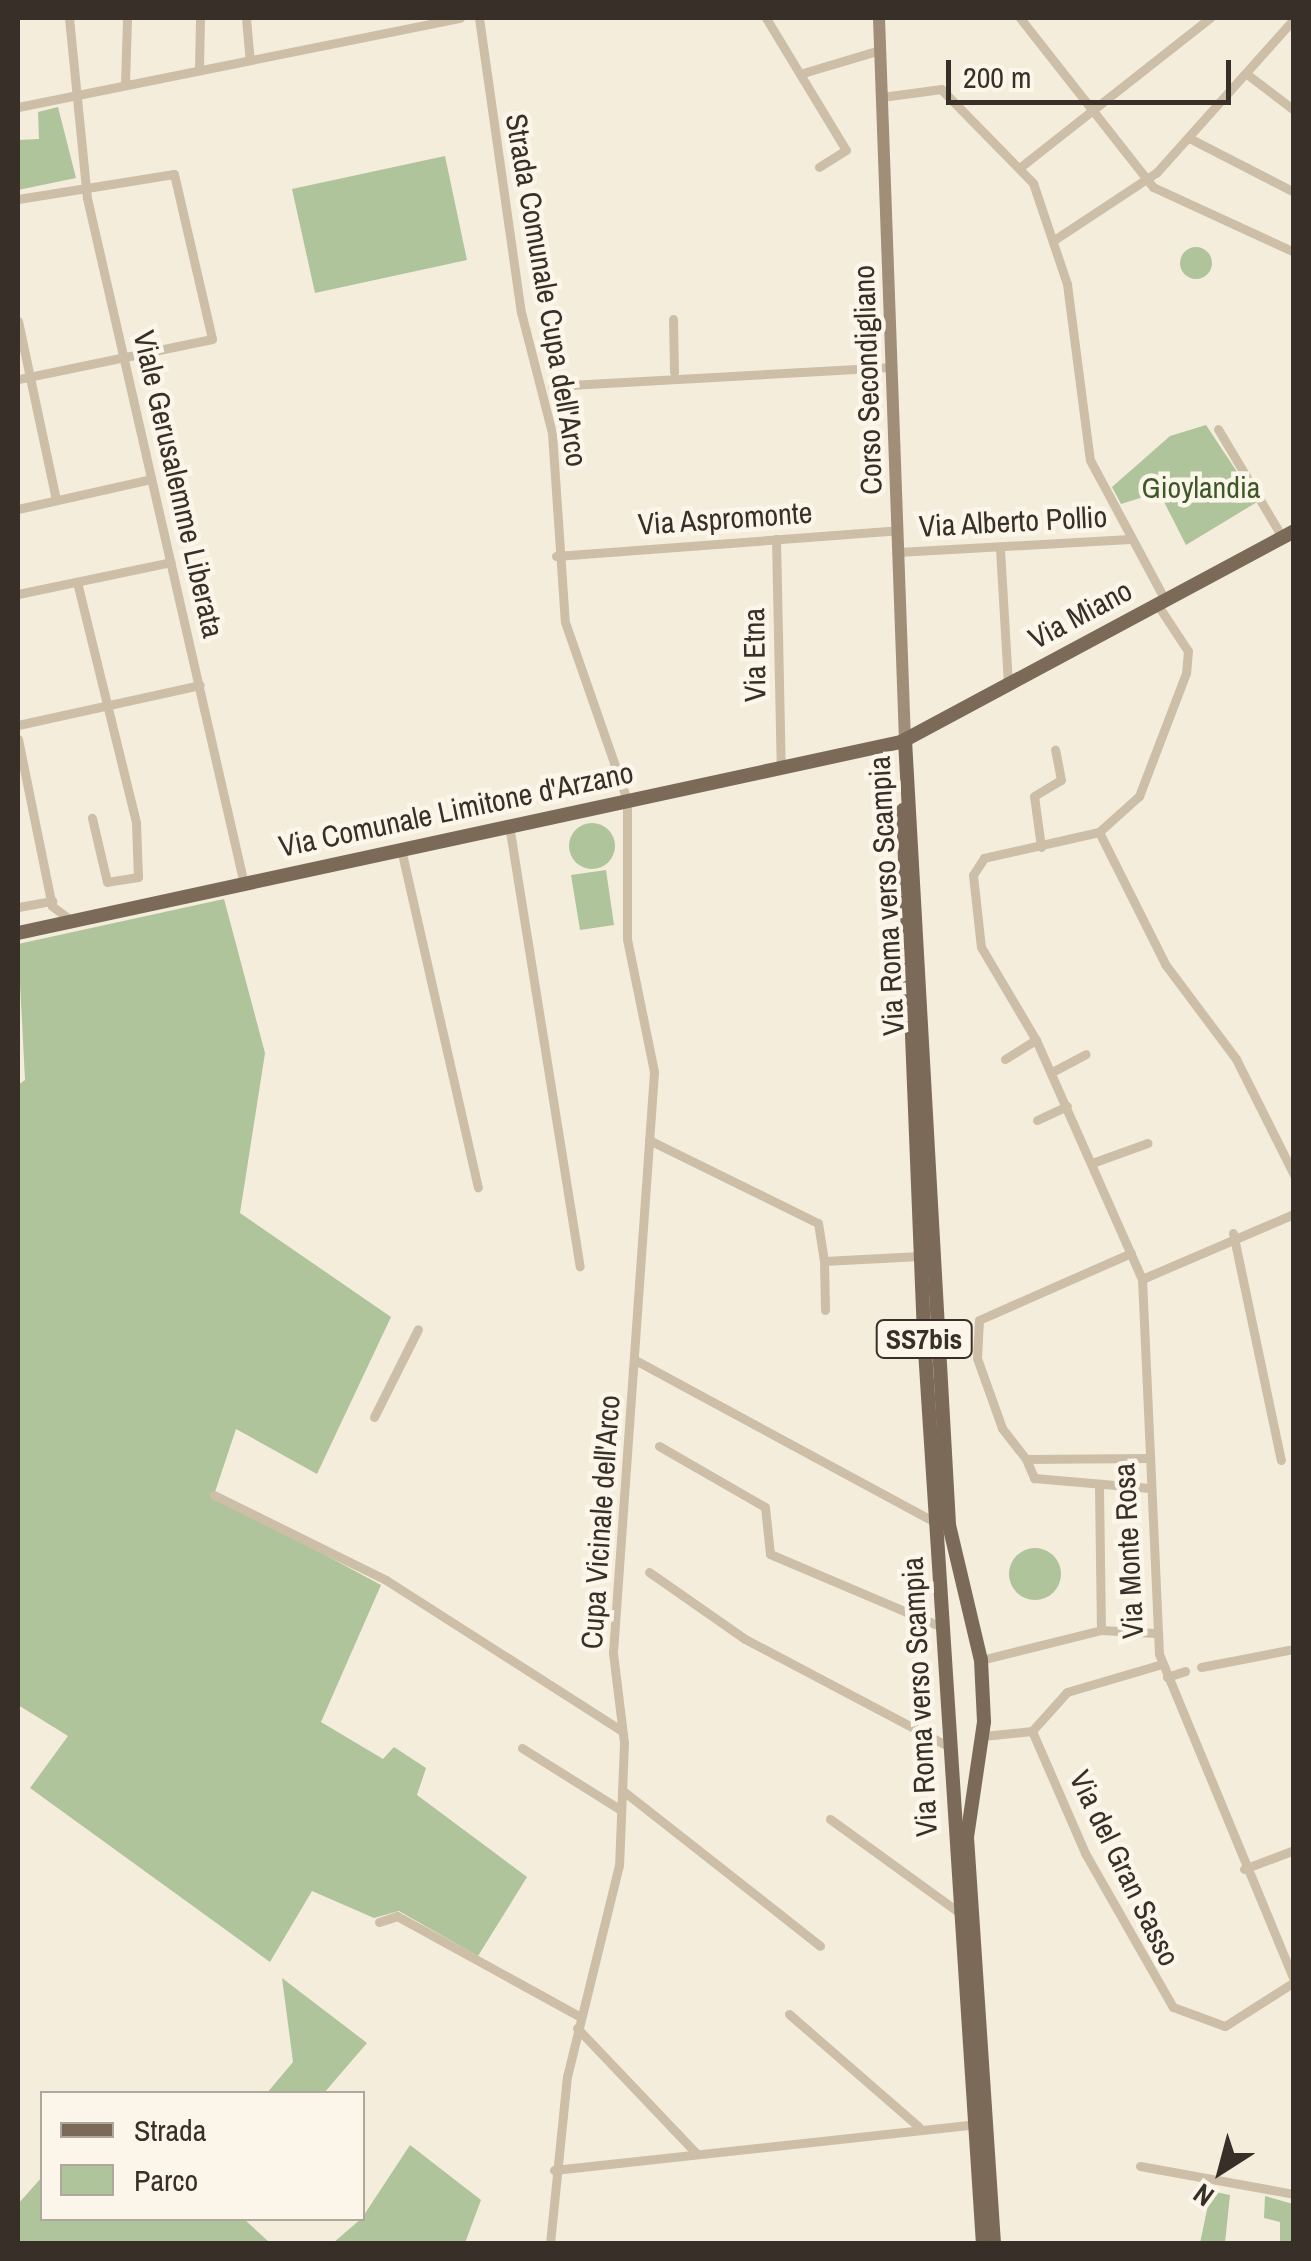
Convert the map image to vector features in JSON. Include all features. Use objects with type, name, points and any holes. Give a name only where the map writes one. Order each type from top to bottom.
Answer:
[{"type":"main road","name":"Corso Secondigliano","points":[[879,18],[905,740]]},
{"type":"main road","name":"Via Miano","points":[[905,740],[1288,534]]},
{"type":"main road","name":"Via Comunale Limitone d'Arzano","points":[[18,933],[905,740]]},
{"type":"main road","name":"Via Roma verso Scampia","points":[[905,740],[920,986],[924,1254],[949,1525],[970,1594],[981,1660],[982,1736],[968,1837],[994,2244]]},
{"type":"main road","name":"Via Roma verso Scampia","points":[[905,740],[912,1072],[942,1627],[983,2244]]},
{"type":"main road","points":[[941,1606],[954,1590],[970,1594]]},
{"type":"main road","points":[[950,1747],[965,1766],[979,1766]]},
{"type":"street","name":"Viale Gerusalemme Liberata","points":[[69,18],[70,95],[84,184],[244,884]]},
{"type":"street","points":[[125,83],[126,18]]},
{"type":"street","points":[[199,67],[200,18]]},
{"type":"street","points":[[246,18],[249,56]]},
{"type":"street","points":[[359,32],[360,18]]},
{"type":"street","points":[[18,107],[359,32],[460,18]]},
{"type":"street","name":"Strada Comunale Cupa dell'Arco","points":[[479,18],[521,312],[552,433],[556,556],[564,622],[628,800]]},
{"type":"street","points":[[766,18],[803,73],[846,150],[820,167]]},
{"type":"street","points":[[1020,18],[1147,182],[1294,252]]},
{"type":"street","points":[[1022,166],[1210,18]]},
{"type":"street","points":[[1054,240],[1147,182],[1191,139],[1292,22]]},
{"type":"street","points":[[803,73],[880,50]]},
{"type":"street","points":[[1248,75],[1294,110]]},
{"type":"street","points":[[882,97],[940,90],[1022,166],[1054,240],[1078,342],[1090,460],[1188,650],[1186,673],[1139,796],[1099,832],[1166,964],[1236,1059],[1294,1175]]},
{"type":"street","points":[[1191,139],[1294,192]]},
{"type":"street","points":[[18,198],[84,184],[174,174],[212,339],[18,379]]},
{"type":"street","points":[[673,320],[674,372]]},
{"type":"street","points":[[18,321],[56,500]]},
{"type":"street","points":[[552,386],[674,372],[890,367]]},
{"type":"street","name":"Via Miano","points":[[1218,430],[1288,534]]},
{"type":"street","points":[[18,509],[152,480]]},
{"type":"street","name":"Via Aspromonte","points":[[556,556],[898,530]]},
{"type":"street","name":"Via Alberto Pollio","points":[[898,552],[1130,539]]},
{"type":"street","name":"Via Etna","points":[[776,540],[782,768]]},
{"type":"street","points":[[1000,548],[1008,684]]},
{"type":"street","points":[[18,594],[170,562]]},
{"type":"street","points":[[77,582],[136,823],[138,877],[107,882],[92,818]]},
{"type":"street","points":[[18,726],[200,684]]},
{"type":"street","points":[[18,739],[52,903],[72,921]]},
{"type":"street","points":[[1041,846],[1034,796],[1062,780],[1055,750]]},
{"type":"street","name":"Cupa Vicinale dell'Arco","points":[[550,2244],[554,2170],[578,2016],[612,1900],[621,1810],[622,1731],[613,1653],[637,1361],[654,1072],[627,938],[628,800]]},
{"type":"street","points":[[509,826],[580,1266]]},
{"type":"street","name":"Via Monte Rosa","points":[[1099,832],[984,858],[973,875],[981,947],[1052,1072],[1142,1279],[1155,1633],[1167,1677],[1294,1981]]},
{"type":"street","points":[[401,849],[478,1187]]},
{"type":"street","points":[[18,907],[52,903]]},
{"type":"street","points":[[39,928],[52,903]]},
{"type":"street","points":[[1005,1058],[1036,1040]]},
{"type":"street","points":[[1052,1072],[1086,1054]]},
{"type":"street","points":[[1037,1120],[1067,1106]]},
{"type":"street","points":[[649,1140],[818,1223],[825,1310]]},
{"type":"street","points":[[1092,1163],[1148,1143]]},
{"type":"street","points":[[1142,1279],[1233,1233],[1294,1214]]},
{"type":"street","points":[[1233,1233],[1281,1460]]},
{"type":"street","points":[[1130,1253],[979,1320],[977,1358],[1002,1428],[1026,1459],[1034,1478],[1089,1479],[1099,1488],[1150,1488]]},
{"type":"street","points":[[824,1261],[924,1254]]},
{"type":"street","points":[[374,1417],[418,1329]]},
{"type":"street","points":[[637,1361],[936,1523]]},
{"type":"street","points":[[659,1446],[766,1507],[770,1554],[942,1627]]},
{"type":"street","points":[[1026,1459],[1149,1458]]},
{"type":"street","points":[[1099,1488],[1102,1630]]},
{"type":"street","points":[[214,1496],[386,1580],[622,1731]]},
{"type":"street","points":[[650,1572],[745,1639],[950,1747]]},
{"type":"street","points":[[981,1660],[1102,1630],[1155,1633]]},
{"type":"street","points":[[1201,1666],[1294,1649]]},
{"type":"street","points":[[982,1736],[1032,1731],[1067,1692],[1162,1664]]},
{"type":"street","points":[[1167,1677],[1186,1671]]},
{"type":"street","name":"Via del Gran Sasso","points":[[1032,1731],[1085,1853],[1173,2006],[1225,2026],[1294,1981]]},
{"type":"street","points":[[522,1748],[621,1810]]},
{"type":"street","points":[[622,1790],[820,1946]]},
{"type":"street","points":[[830,1819],[960,1913]]},
{"type":"street","points":[[1244,1869],[1294,1850]]},
{"type":"street","points":[[379,1922],[397,1916],[578,2016]]},
{"type":"street","points":[[789,2014],[920,2128]]},
{"type":"street","points":[[577,2028],[696,2152]]},
{"type":"street","points":[[554,2170],[975,2124]]},
{"type":"street","points":[[1140,2166],[1294,2194]]},
{"type":"green space","points":[[58,107],[76,178],[18,190],[18,140],[39,139],[38,112]]},
{"type":"green space","points":[[445,156],[467,260],[315,293],[292,189]]},
{"type":"green space","points":[[1196,247],[1208,251],[1212,263],[1208,275],[1196,279],[1184,275],[1180,263],[1184,251]]},
{"type":"green space","name":"Gioylandia","points":[[1206,425],[1257,502],[1186,545],[1159,492],[1121,504],[1112,487],[1170,436]]},
{"type":"green space","points":[[592,823],[608,830],[615,846],[608,862],[592,869],[576,862],[569,846],[576,830]]},
{"type":"green space","points":[[606,870],[614,925],[580,930],[571,875]]},
{"type":"green space","points":[[224,899],[265,1053],[240,1213],[391,1317],[317,1474],[236,1429],[214,1495],[381,1585],[321,1722],[383,1759],[394,1747],[426,1768],[417,1795],[527,1877],[478,1956],[399,1911],[374,1918],[312,1891],[270,1962],[30,1788],[68,1736],[18,1705],[18,1085],[25,1080],[18,944]]},
{"type":"green space","points":[[1035,1548],[1053,1556],[1061,1574],[1053,1592],[1035,1600],[1017,1592],[1009,1574],[1017,1556]]},
{"type":"green space","points":[[282,1978],[367,2043],[326,2091],[269,2091],[293,2062]]},
{"type":"green space","points":[[410,2145],[481,2200],[465,2243],[333,2243],[359,2221],[365,2221],[365,2213]]},
{"type":"green space","points":[[40,2179],[40,2221],[246,2221],[270,2243],[18,2243],[18,2204]]},
{"type":"green space","points":[[1211,2191],[1230,2195],[1225,2243],[1200,2243]]},
{"type":"green space","points":[[1265,2196],[1293,2204],[1291,2243],[1280,2243],[1280,2222],[1264,2218]]}]
